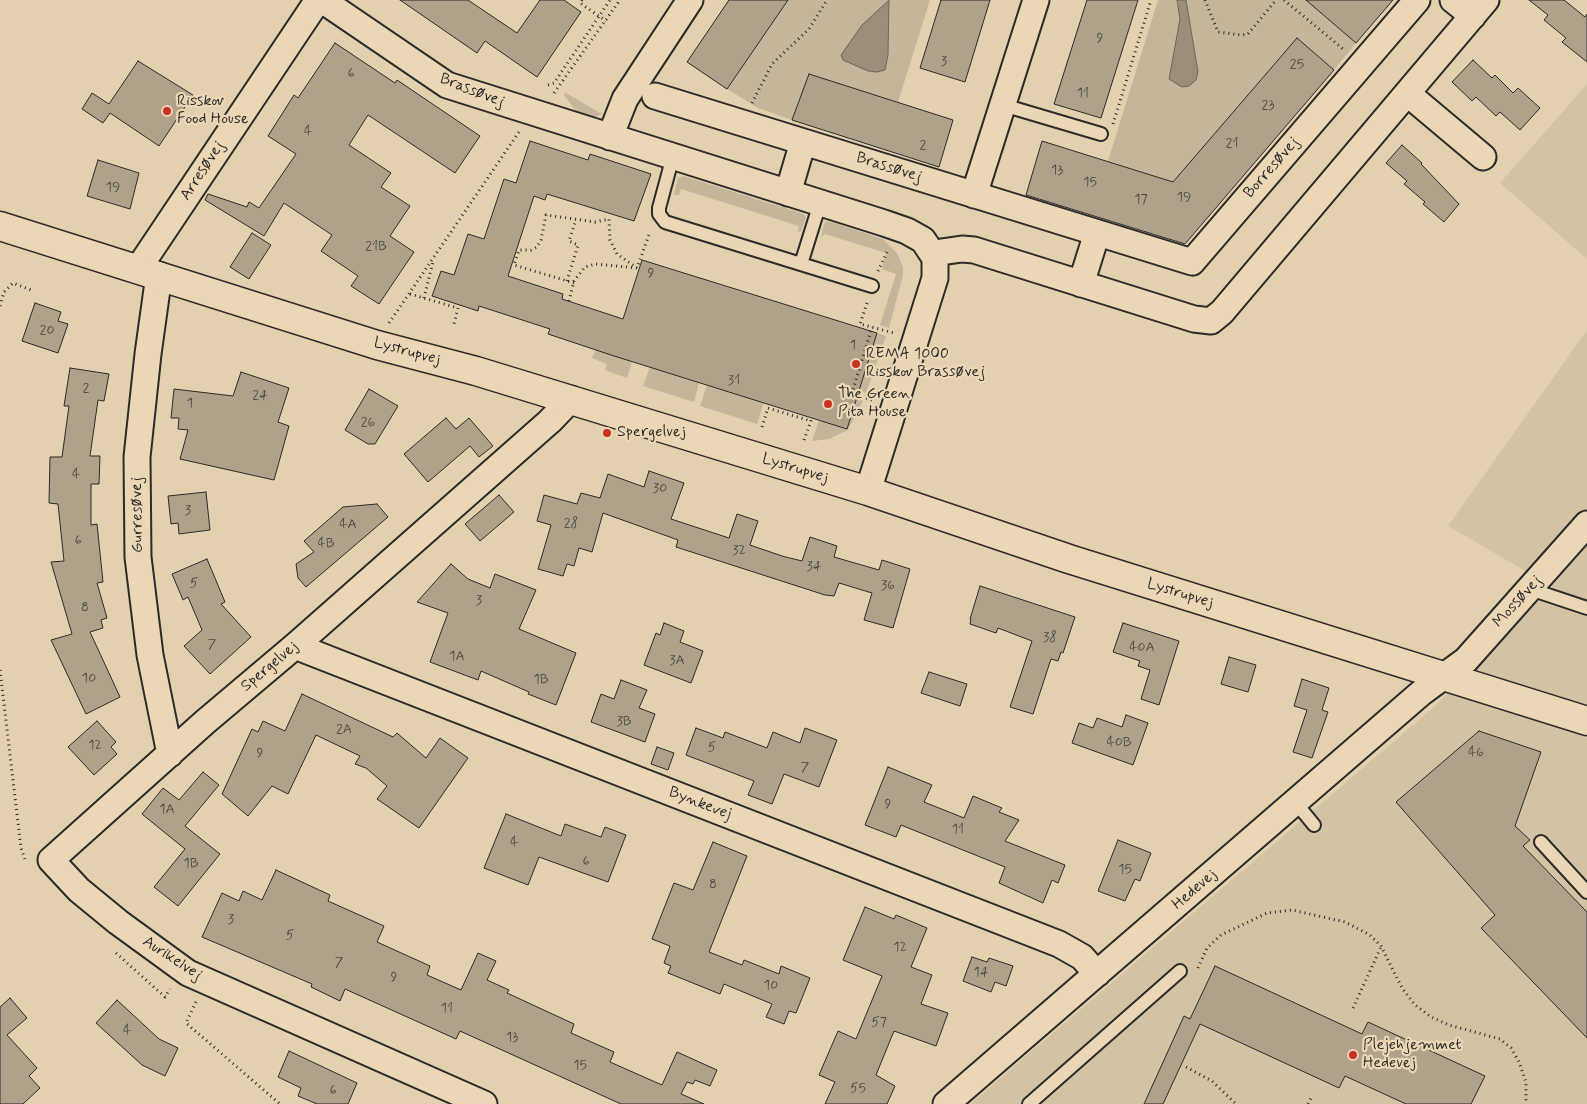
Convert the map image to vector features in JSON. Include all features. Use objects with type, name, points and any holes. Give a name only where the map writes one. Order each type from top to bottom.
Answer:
[{"type":"street","name":"Brassøvej","points":[[320,0],[442,82],[540,103],[610,137],[901,229],[923,240],[934,253]]},
{"type":"street","name":"Arresøvej","points":[[149,272],[320,0]]},
{"type":"street","points":[[610,137],[625,99],[690,0]]},
{"type":"street","points":[[974,195],[1036,0]]},
{"type":"street","name":"Borresøvej","points":[[974,195],[1192,262],[1417,0]]},
{"type":"street","points":[[868,491],[916,341],[936,271],[934,253],[962,249],[974,250],[1200,320],[1208,321],[1215,319],[1480,8],[1453,0]]},
{"type":"street","points":[[1408,94],[1483,157]]},
{"type":"street","name":"Brassøvej","points":[[655,96],[974,195]]},
{"type":"street","points":[[788,193],[804,142]]},
{"type":"street","name":"Lystrupvej","points":[[0,226],[377,345],[476,371],[868,491],[1069,559],[1587,721]]},
{"type":"street","points":[[1081,284],[1098,233]]},
{"type":"street","name":"Gurresøvej","points":[[149,272],[148,354],[137,458],[138,557],[150,655],[170,754]]},
{"type":"street","name":"Spergelvej","points":[[170,754],[550,421],[571,400]]},
{"type":"street","name":"Mossøvej","points":[[1445,677],[1466,660],[1587,524]]},
{"type":"street","name":"Bynkevej","points":[[295,646],[1059,944],[1082,957],[1097,974]]},
{"type":"street","name":"Hedevej","points":[[946,1104],[1421,693],[1445,677]]},
{"type":"street","name":"Aurikelvej","points":[[170,754],[52,860],[79,890],[118,922],[188,974],[484,1104]]},
{"type":"lane","points":[[1003,105],[1101,134]]},
{"type":"lane","points":[[673,156],[659,208],[659,214],[663,220],[872,286]]},
{"type":"lane","points":[[801,264],[820,203]]},
{"type":"lane","points":[[1530,589],[1587,608]]},
{"type":"lane","points":[[1296,803],[1314,825]]},
{"type":"lane","points":[[1541,842],[1587,892]]},
{"type":"lane","points":[[1029,1104],[1180,971]]},
{"type":"path","points":[[582,0],[580,3],[606,20]]},
{"type":"path","points":[[548,85],[554,83],[610,0]]},
{"type":"path","points":[[377,345],[409,294],[540,103],[559,89],[620,0]]},
{"type":"path","points":[[745,124],[756,93],[772,64],[810,29],[827,0]]},
{"type":"path","points":[[1101,134],[1108,133],[1112,127],[1151,0]]},
{"type":"path","points":[[1205,0],[1218,32],[1241,35],[1248,34],[1276,0]]},
{"type":"path","points":[[1284,0],[1361,65]]},
{"type":"path","points":[[574,283],[514,265],[519,250],[531,250],[537,247],[541,240],[546,216],[595,222],[609,219],[610,240],[618,254],[637,268]]},
{"type":"path","points":[[567,281],[578,245],[569,242],[576,220]]},
{"type":"path","points":[[901,229],[884,258],[872,286],[860,326],[872,327],[916,341]]},
{"type":"path","points":[[637,268],[644,247]]},
{"type":"path","points":[[424,298],[434,258]]},
{"type":"path","points":[[568,301],[574,283],[585,267],[595,264],[637,268]]},
{"type":"path","points":[[0,306],[4,292],[13,283],[30,290]]},
{"type":"path","points":[[409,294],[458,308],[454,324]]},
{"type":"path","points":[[852,393],[872,327]]},
{"type":"path","points":[[762,427],[768,408],[811,420],[804,440]]},
{"type":"path","points":[[1180,971],[1192,981],[1207,948],[1221,934],[1267,913],[1292,910],[1345,922],[1370,935],[1381,946],[1402,988],[1415,1005],[1431,1017],[1449,1025],[1500,1039],[1511,1048],[1519,1062],[1526,1082],[1526,1104]]},
{"type":"path","points":[[1353,1008],[1381,946]]},
{"type":"path","points":[[206,981],[186,1023],[280,1104]]},
{"type":"path","points":[[1186,1067],[1212,1081],[1236,1104]]},
{"type":"path","points":[[1308,1104],[1311,1098]]},
{"type":"shaded area","points":[[788,0],[930,0],[898,102],[809,74],[792,120],[758,108],[727,89]]},
{"type":"shaded area","points":[[889,0],[888,55],[885,70],[877,72],[868,71],[843,60],[841,55],[862,25]]},
{"type":"shaded area","points":[[1158,0],[1306,0],[1356,43],[1334,70],[1297,38],[1173,182],[1108,161]]},
{"type":"shaded area","points":[[1177,0],[1186,0],[1198,72],[1196,80],[1189,86],[1182,87],[1169,79],[1180,19]]},
{"type":"shaded area","points":[[1587,84],[1587,259],[1500,183]]},
{"type":"shaded area","points":[[566,93],[602,114],[595,117],[579,115],[564,95]]},
{"type":"shaded area","points":[[683,176],[804,214],[806,218],[801,231],[798,232],[799,226],[681,189],[679,195],[674,195],[678,178]]},
{"type":"shaded area","points":[[828,221],[883,239],[897,253],[903,267],[903,275],[889,328],[880,325],[896,274],[882,269],[886,253],[825,234],[821,237],[824,223]]},
{"type":"shaded area","points":[[1587,330],[1587,1104],[970,1104],[1434,707],[1553,587],[1448,526]]},
{"type":"shaded area","points":[[877,333],[886,336],[866,393],[859,391]]},
{"type":"shaded area","points":[[596,349],[632,362],[627,378],[605,370],[607,364],[592,358]]},
{"type":"shaded area","points":[[650,367],[699,383],[694,402],[643,386]]},
{"type":"shaded area","points":[[707,385],[764,402],[757,424],[700,406]]},
{"type":"shaded area","points":[[856,398],[863,401],[848,430],[829,439],[812,441],[819,420],[847,429]]},
{"type":"building","points":[[400,0],[468,0],[517,33],[540,0],[564,0],[581,12],[537,77],[485,41],[477,53]]},
{"type":"building","points":[[729,0],[788,0],[727,89],[687,62]]},
{"type":"building","points":[[941,0],[990,0],[965,82],[920,68]]},
{"type":"building","points":[[1087,0],[1138,0],[1101,118],[1054,104]]},
{"type":"building","points":[[1306,0],[1393,0],[1356,43]]},
{"type":"building","points":[[1529,0],[1564,0],[1585,17],[1587,14],[1587,62],[1562,42],[1566,38],[1544,20],[1548,15]]},
{"type":"building","points":[[1297,38],[1334,70],[1185,244],[1026,195],[1042,141],[1173,182]]},
{"type":"building","points":[[335,43],[395,83],[397,80],[480,136],[455,173],[368,115],[349,145],[391,173],[381,187],[410,206],[390,236],[414,252],[379,304],[351,286],[358,276],[321,251],[332,235],[284,203],[264,236],[205,200],[208,194],[247,207],[249,202],[259,208],[296,154],[268,136],[294,95],[298,98]]},
{"type":"building","points":[[1473,60],[1492,78],[1495,75],[1513,93],[1518,88],[1540,108],[1520,130],[1500,112],[1496,116],[1476,97],[1472,101],[1452,82]]},
{"type":"building","points":[[138,61],[193,95],[159,146],[110,113],[103,123],[82,109],[92,93],[109,104]]},
{"type":"building","points":[[809,74],[953,120],[939,167],[792,120]]},
{"type":"building","points":[[530,141],[588,160],[590,154],[651,174],[634,221],[547,194],[545,200],[534,196],[508,276],[563,294],[562,299],[623,319],[642,260],[877,333],[847,429],[548,334],[550,329],[479,306],[478,311],[432,296],[441,271],[454,275],[468,234],[484,239],[504,179],[516,183]]},
{"type":"building","points":[[1402,145],[1422,163],[1459,204],[1444,222],[1404,184],[1407,181],[1386,163]]},
{"type":"building","points":[[98,160],[139,173],[130,209],[87,196]]},
{"type":"building","points":[[252,233],[271,245],[249,279],[230,267]]},
{"type":"building","points":[[35,303],[61,312],[58,321],[68,324],[58,353],[22,341]]},
{"type":"building","points":[[70,368],[109,374],[104,401],[98,400],[90,456],[100,456],[99,484],[91,484],[91,525],[97,524],[103,582],[97,583],[107,618],[101,620],[103,628],[90,632],[120,697],[86,714],[51,640],[72,634],[51,562],[64,561],[58,504],[49,503],[50,457],[62,457],[69,406],[64,406]]},
{"type":"building","points":[[241,372],[289,388],[278,422],[289,426],[274,480],[180,459],[188,430],[178,429],[179,418],[171,418],[174,389],[233,396]]},
{"type":"building","points":[[369,389],[398,406],[375,444],[368,444],[345,430]]},
{"type":"building","points":[[446,418],[456,429],[469,418],[493,446],[479,457],[470,446],[428,482],[404,454]]},
{"type":"building","points":[[649,471],[684,483],[671,519],[729,538],[737,514],[758,521],[750,545],[782,556],[802,561],[810,537],[837,546],[834,557],[879,570],[882,560],[910,569],[893,628],[864,620],[872,593],[839,583],[834,596],[825,595],[676,547],[678,540],[603,513],[592,552],[579,548],[574,566],[567,564],[563,576],[538,569],[551,525],[537,521],[544,495],[577,504],[581,493],[600,498],[608,474],[644,487]]},
{"type":"building","points":[[206,492],[210,530],[179,534],[178,523],[171,524],[168,496]]},
{"type":"building","points":[[499,495],[514,512],[480,541],[465,524]]},
{"type":"building","points":[[377,504],[388,517],[306,587],[298,578],[296,564],[314,552],[304,541],[343,507]]},
{"type":"building","points":[[207,559],[225,602],[221,604],[251,637],[210,674],[184,646],[202,630],[188,597],[183,600],[172,574]]},
{"type":"building","points":[[451,564],[468,579],[490,588],[495,574],[536,590],[519,629],[576,653],[556,705],[528,694],[529,692],[481,671],[478,680],[430,662],[448,613],[417,602]]},
{"type":"building","points":[[980,586],[1075,617],[1063,653],[1061,652],[1058,661],[1051,659],[1033,714],[1010,707],[1032,641],[998,628],[996,633],[970,624]]},
{"type":"building","points":[[664,623],[684,631],[680,642],[703,651],[691,683],[644,665],[656,633],[660,635]]},
{"type":"building","points":[[1123,623],[1179,641],[1159,705],[1141,699],[1150,670],[1138,666],[1140,661],[1113,652]]},
{"type":"building","points":[[1229,657],[1256,665],[1248,692],[1221,684]]},
{"type":"building","points":[[929,672],[967,684],[960,706],[921,693]]},
{"type":"building","points":[[1302,679],[1329,688],[1322,710],[1328,712],[1312,758],[1293,752],[1307,710],[1294,706]]},
{"type":"building","points":[[621,680],[647,690],[639,708],[655,714],[645,742],[591,722],[601,694],[614,699]]},
{"type":"building","points":[[302,694],[393,737],[397,733],[426,758],[440,738],[468,758],[419,828],[377,799],[387,786],[366,768],[355,764],[360,756],[316,735],[288,794],[272,786],[248,816],[222,794],[252,729],[258,732],[263,721],[285,731]]},
{"type":"building","points":[[1126,715],[1148,723],[1133,765],[1072,743],[1079,723],[1093,728],[1097,718],[1122,727]]},
{"type":"building","points":[[97,721],[116,742],[111,747],[117,754],[94,775],[68,747]]},
{"type":"building","points":[[696,728],[723,738],[725,732],[767,748],[773,732],[800,743],[805,728],[837,740],[819,787],[784,774],[772,804],[748,795],[754,781],[686,755]]},
{"type":"building","points":[[1479,731],[1541,752],[1515,826],[1530,840],[1523,846],[1587,912],[1587,1038],[1481,928],[1495,915],[1396,802]]},
{"type":"building","points":[[657,747],[674,753],[668,770],[651,764]]},
{"type":"building","points":[[888,767],[932,785],[924,802],[964,818],[973,796],[1002,808],[999,812],[1019,820],[1005,841],[1065,865],[1058,883],[1052,880],[1043,903],[999,883],[1005,867],[901,825],[896,837],[865,825]]},
{"type":"building","points":[[203,772],[219,785],[185,826],[220,854],[178,906],[154,887],[185,849],[142,814],[163,788],[179,800]]},
{"type":"building","points":[[506,814],[561,836],[565,824],[601,837],[605,827],[626,835],[608,882],[539,857],[528,885],[484,868]]},
{"type":"building","points":[[1118,840],[1151,853],[1140,881],[1135,879],[1125,901],[1098,891]]},
{"type":"building","points":[[713,842],[747,856],[709,952],[742,965],[744,960],[779,974],[781,966],[810,978],[796,1013],[789,1011],[784,1024],[766,1017],[772,1004],[724,984],[720,994],[668,973],[671,966],[664,963],[670,946],[652,939],[674,883],[693,890]]},
{"type":"building","points":[[276,870],[330,895],[328,901],[384,926],[377,942],[430,966],[427,975],[461,990],[478,953],[496,961],[487,980],[509,990],[507,993],[574,1024],[571,1033],[614,1052],[610,1062],[662,1085],[677,1052],[717,1070],[710,1086],[695,1080],[693,1084],[687,1082],[681,1094],[704,1104],[621,1104],[460,1031],[456,1039],[345,989],[340,1001],[311,987],[312,984],[202,937],[222,893],[239,901],[243,891],[262,900]]},
{"type":"building","points":[[865,907],[894,919],[896,915],[927,928],[911,967],[932,975],[921,1004],[948,1013],[936,1046],[894,1031],[876,1075],[895,1086],[887,1104],[825,1104],[835,1082],[819,1075],[838,1031],[856,1039],[882,976],[843,960]]},
{"type":"building","points":[[972,957],[987,962],[989,958],[1013,966],[1006,986],[995,982],[991,992],[963,981]]},
{"type":"building","name":"Plejehjemmet Hedevej","points":[[1215,966],[1362,1034],[1368,1022],[1485,1076],[1471,1104],[1406,1104],[1345,1076],[1339,1088],[1200,1024],[1163,1104],[1144,1104],[1184,1016],[1190,1019]]},
{"type":"building","points":[[10,998],[27,1018],[7,1035],[37,1068],[29,1076],[40,1088],[23,1104],[0,1104],[0,1007]]},
{"type":"building","points":[[117,1000],[159,1039],[178,1048],[165,1076],[142,1065],[96,1023]]},
{"type":"building","points":[[289,1051],[357,1083],[348,1104],[317,1104],[298,1096],[301,1088],[278,1077]]},
{"type":"place","name":"Risskov Food House","points":[[167,111]]},
{"type":"place","name":"REMA 1000 Risskov Brassøvej","points":[[856,364]]},
{"type":"place","name":"The Green Pita House","points":[[828,404]]},
{"type":"place","name":"Spergelvej","points":[[607,433]]},
{"type":"place","name":"Plejehjemmet Hedevej","points":[[1353,1055]]}]
